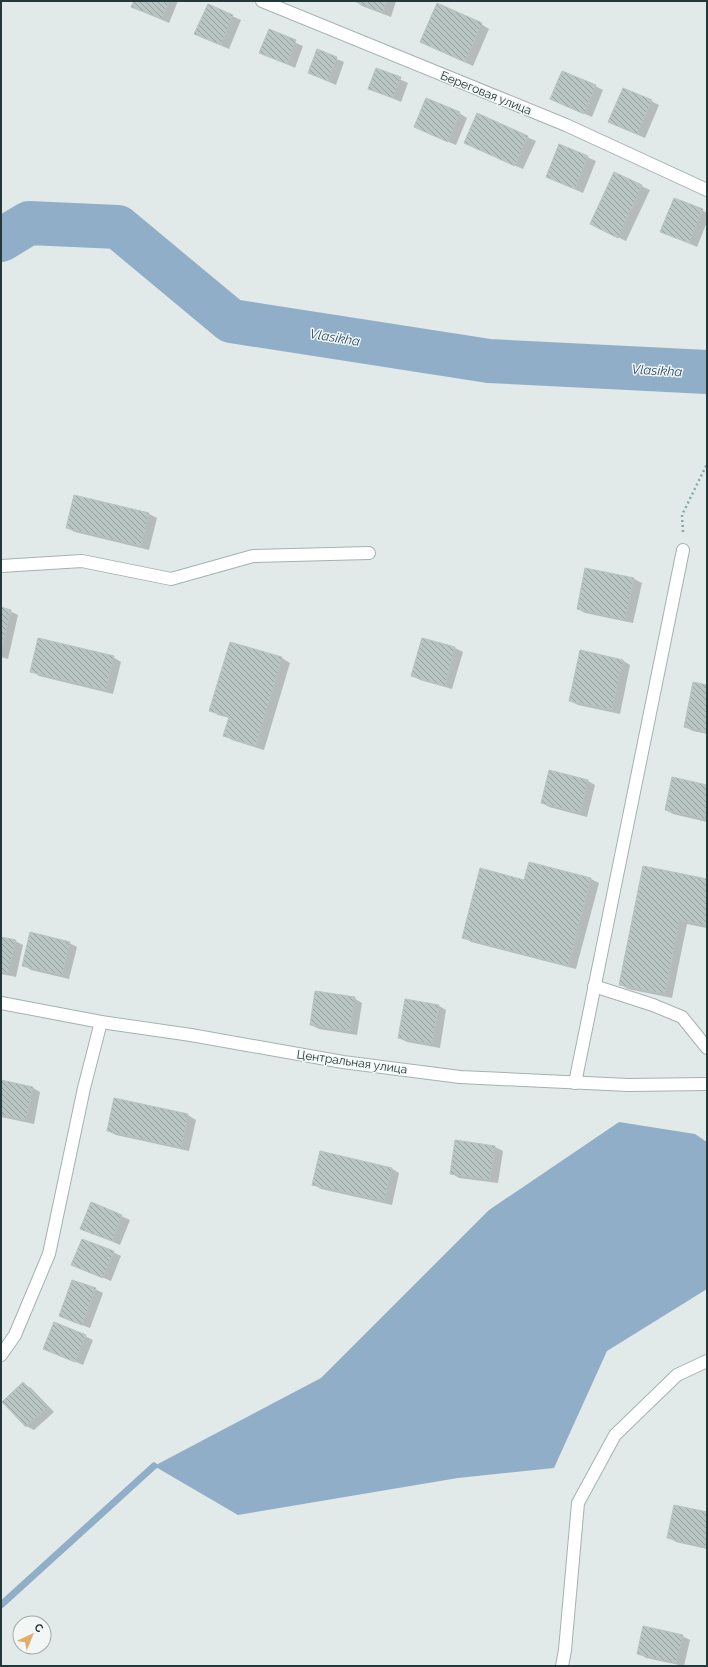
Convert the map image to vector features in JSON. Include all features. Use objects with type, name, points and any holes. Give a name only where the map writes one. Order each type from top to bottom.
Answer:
[{"type":"street","name":"Береговая улица","points":[[262,1],[566,125],[707,190]]},
{"type":"street","points":[[575,1083],[683,550]]},
{"type":"street","points":[[1,566],[82,561],[171,580],[253,556],[369,553]]},
{"type":"street","points":[[594,986],[653,1005],[682,1017],[707,1048]]},
{"type":"street","name":"Центральная улица","points":[[1,1003],[101,1022],[191,1035],[343,1062],[460,1077],[628,1086],[707,1084]]},
{"type":"street","points":[[1,1355],[15,1335],[49,1254],[84,1088],[101,1022]]},
{"type":"street","points":[[562,1666],[566,1650],[578,1503],[615,1435],[677,1375],[707,1361]]},
{"type":"path","points":[[683,550],[682,515],[707,464]]},
{"type":"water","points":[[619,1122],[695,1134],[707,1142],[707,1289],[607,1351],[554,1468],[458,1478],[238,1515],[154,1466],[321,1378],[489,1210]]},
{"type":"building","points":[[134,1],[169,1],[162,19],[131,7]]},
{"type":"building","points":[[354,1],[387,1],[383,13]]},
{"type":"building","points":[[437,3],[482,23],[465,62],[420,42]]},
{"type":"building","points":[[208,4],[233,15],[221,45],[194,34]]},
{"type":"building","points":[[269,29],[296,40],[287,64],[259,53]]},
{"type":"building","points":[[317,49],[337,57],[328,81],[308,73]]},
{"type":"building","points":[[376,68],[401,77],[393,98],[368,89]]},
{"type":"building","points":[[562,71],[596,85],[584,114],[550,99]]},
{"type":"building","points":[[623,88],[652,100],[637,134],[608,122]]},
{"type":"building","points":[[426,98],[460,112],[448,142],[414,127]]},
{"type":"building","points":[[477,113],[528,136],[515,166],[464,143]]},
{"type":"building","points":[[559,144],[588,156],[575,189],[546,177]]},
{"type":"building","points":[[614,172],[642,185],[618,238],[590,224]]},
{"type":"building","points":[[674,198],[703,209],[689,243],[660,232]]},
{"type":"building","points":[[74,495],[149,513],[141,546],[66,528]]},
{"type":"building","points":[[585,568],[634,578],[625,620],[577,609]]},
{"type":"building","points":[[1,607],[11,610],[1,651]]},
{"type":"building","points":[[38,638],[114,656],[106,690],[30,672]]},
{"type":"building","points":[[422,638],[455,647],[445,686],[411,676]]},
{"type":"building","points":[[230,642],[282,657],[256,746],[223,736],[229,717],[209,711]]},
{"type":"building","points":[[580,650],[623,660],[612,710],[569,701]]},
{"type":"building","points":[[693,682],[707,685],[707,732],[684,727]]},
{"type":"building","points":[[549,770],[588,780],[580,813],[541,803]]},
{"type":"building","points":[[672,777],[707,785],[707,806],[704,819],[665,810]]},
{"type":"building","points":[[529,862],[591,878],[568,966],[462,938],[480,868],[524,880]]},
{"type":"building","points":[[643,866],[707,879],[707,926],[679,920],[665,994],[619,985]]},
{"type":"building","points":[[30,932],[70,942],[62,975],[22,966]]},
{"type":"building","points":[[1,937],[16,940],[8,973],[1,972]]},
{"type":"building","points":[[315,991],[355,997],[350,1031],[310,1025]]},
{"type":"building","points":[[405,999],[439,1005],[432,1044],[398,1038]]},
{"type":"building","points":[[1,1080],[33,1087],[26,1120],[1,1115]]},
{"type":"building","points":[[114,1098],[188,1114],[181,1148],[107,1131]]},
{"type":"building","points":[[455,1140],[495,1146],[490,1180],[450,1174]]},
{"type":"building","points":[[320,1151],[392,1168],[384,1201],[312,1185]]},
{"type":"building","points":[[91,1202],[122,1215],[112,1241],[80,1229]]},
{"type":"building","points":[[82,1239],[114,1251],[103,1278],[71,1265]]},
{"type":"building","points":[[72,1280],[96,1288],[82,1325],[59,1316]]},
{"type":"building","points":[[54,1322],[86,1335],[75,1362],[43,1349]]},
{"type":"building","points":[[23,1382],[47,1407],[26,1427],[2,1402]]},
{"type":"building","points":[[674,1505],[707,1512],[706,1547],[667,1538]]},
{"type":"building","points":[[643,1626],[683,1635],[676,1663],[637,1654]]},
{"type":"waterway","name":"Vlasikha","points":[[1,240],[29,223],[118,227],[231,321],[489,361],[707,372]]},
{"type":"waterway","points":[[1,1605],[154,1466]]}]
